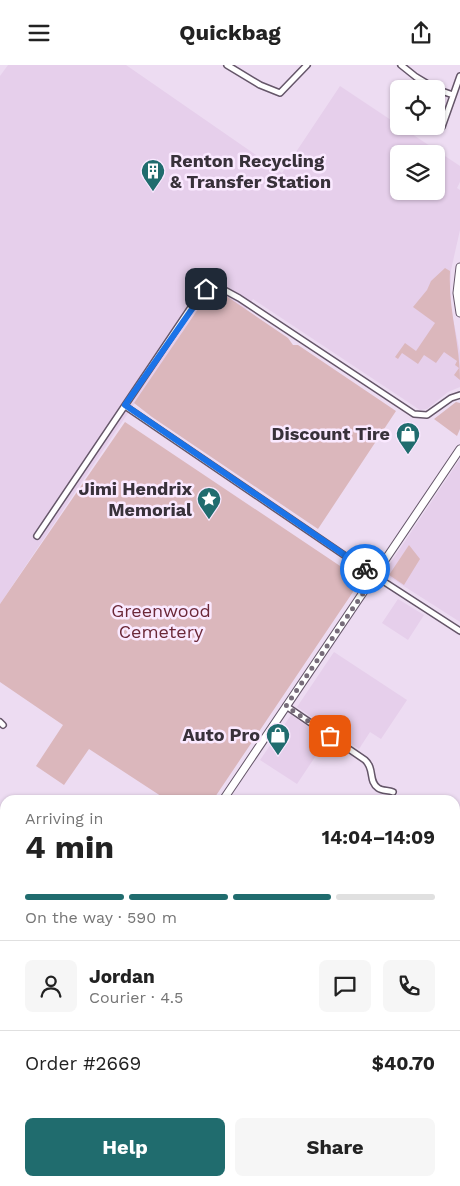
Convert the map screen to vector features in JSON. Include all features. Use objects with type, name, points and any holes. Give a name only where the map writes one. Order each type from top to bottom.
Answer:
[{"type":"main road","points":[[460,267],[457,293],[460,313]]},
{"type":"main road","points":[[226,795],[460,449]]},
{"type":"street","points":[[227,65],[275,92],[284,90],[307,65]]},
{"type":"street","points":[[401,65],[421,80]]},
{"type":"street","points":[[445,118],[460,76]]},
{"type":"street","points":[[445,92],[453,95]]},
{"type":"street","points":[[196,283],[210,283],[239,298],[414,414],[427,415],[451,398],[460,395]]},
{"type":"street","points":[[37,536],[210,283]]},
{"type":"street","points":[[125,405],[375,576],[460,631]]},
{"type":"street","points":[[286,706],[365,760],[370,765],[373,783],[377,788],[393,792]]},
{"type":"shaded area","points":[[8,65],[126,65],[282,173],[340,86],[390,119],[390,135],[414,135],[428,145],[390,145],[390,200],[445,200],[445,156],[460,166],[460,182],[457,188],[460,190],[460,230],[451,270],[450,304],[460,353],[460,387],[448,392],[427,409],[420,410],[253,299],[246,310],[212,288],[0,604],[0,76]]},
{"type":"shaded area","points":[[460,459],[460,622],[388,576],[387,568]]},
{"type":"shaded area","points":[[398,599],[424,615],[408,640],[382,623]]},
{"type":"shaded area","points":[[334,652],[407,700],[381,739],[370,732],[359,749],[297,707]]},
{"type":"shaded area","points":[[291,715],[327,739],[297,784],[260,760]]},
{"type":"green space","points":[[445,268],[450,271],[451,299],[458,352],[460,380],[454,375],[459,368],[455,365],[457,361],[444,352],[436,363],[424,355],[418,364],[402,353],[398,359],[395,357],[405,343],[416,351],[435,323],[413,307],[427,290],[431,281]]},
{"type":"green space","points":[[213,287],[288,338],[293,345],[298,345],[396,411],[318,529],[134,403]]},
{"type":"green space","points":[[456,402],[460,403],[460,429],[457,436],[434,419]]},
{"type":"green space","name":"Greenwood Cemetery","points":[[125,422],[361,580],[216,795],[159,795],[89,749],[64,785],[36,766],[63,725],[0,682],[0,604]]},
{"type":"green space","points":[[409,545],[420,559],[404,585],[389,575]]},
{"type":"way so far","points":[[330,736],[286,706],[375,576],[365,569]]},
{"type":"place","name":"Renton Recycling & Transfer Station","points":[[153,192]]},
{"type":"place","name":"Discount Tire","points":[[408,455]]},
{"type":"place","name":"Jimi Hendrix Memorial","points":[[209,520]]},
{"type":"place","name":"Auto Pro","points":[[278,756]]},
{"type":"route","points":[[206,289],[194,303],[125,405],[365,569]]}]
